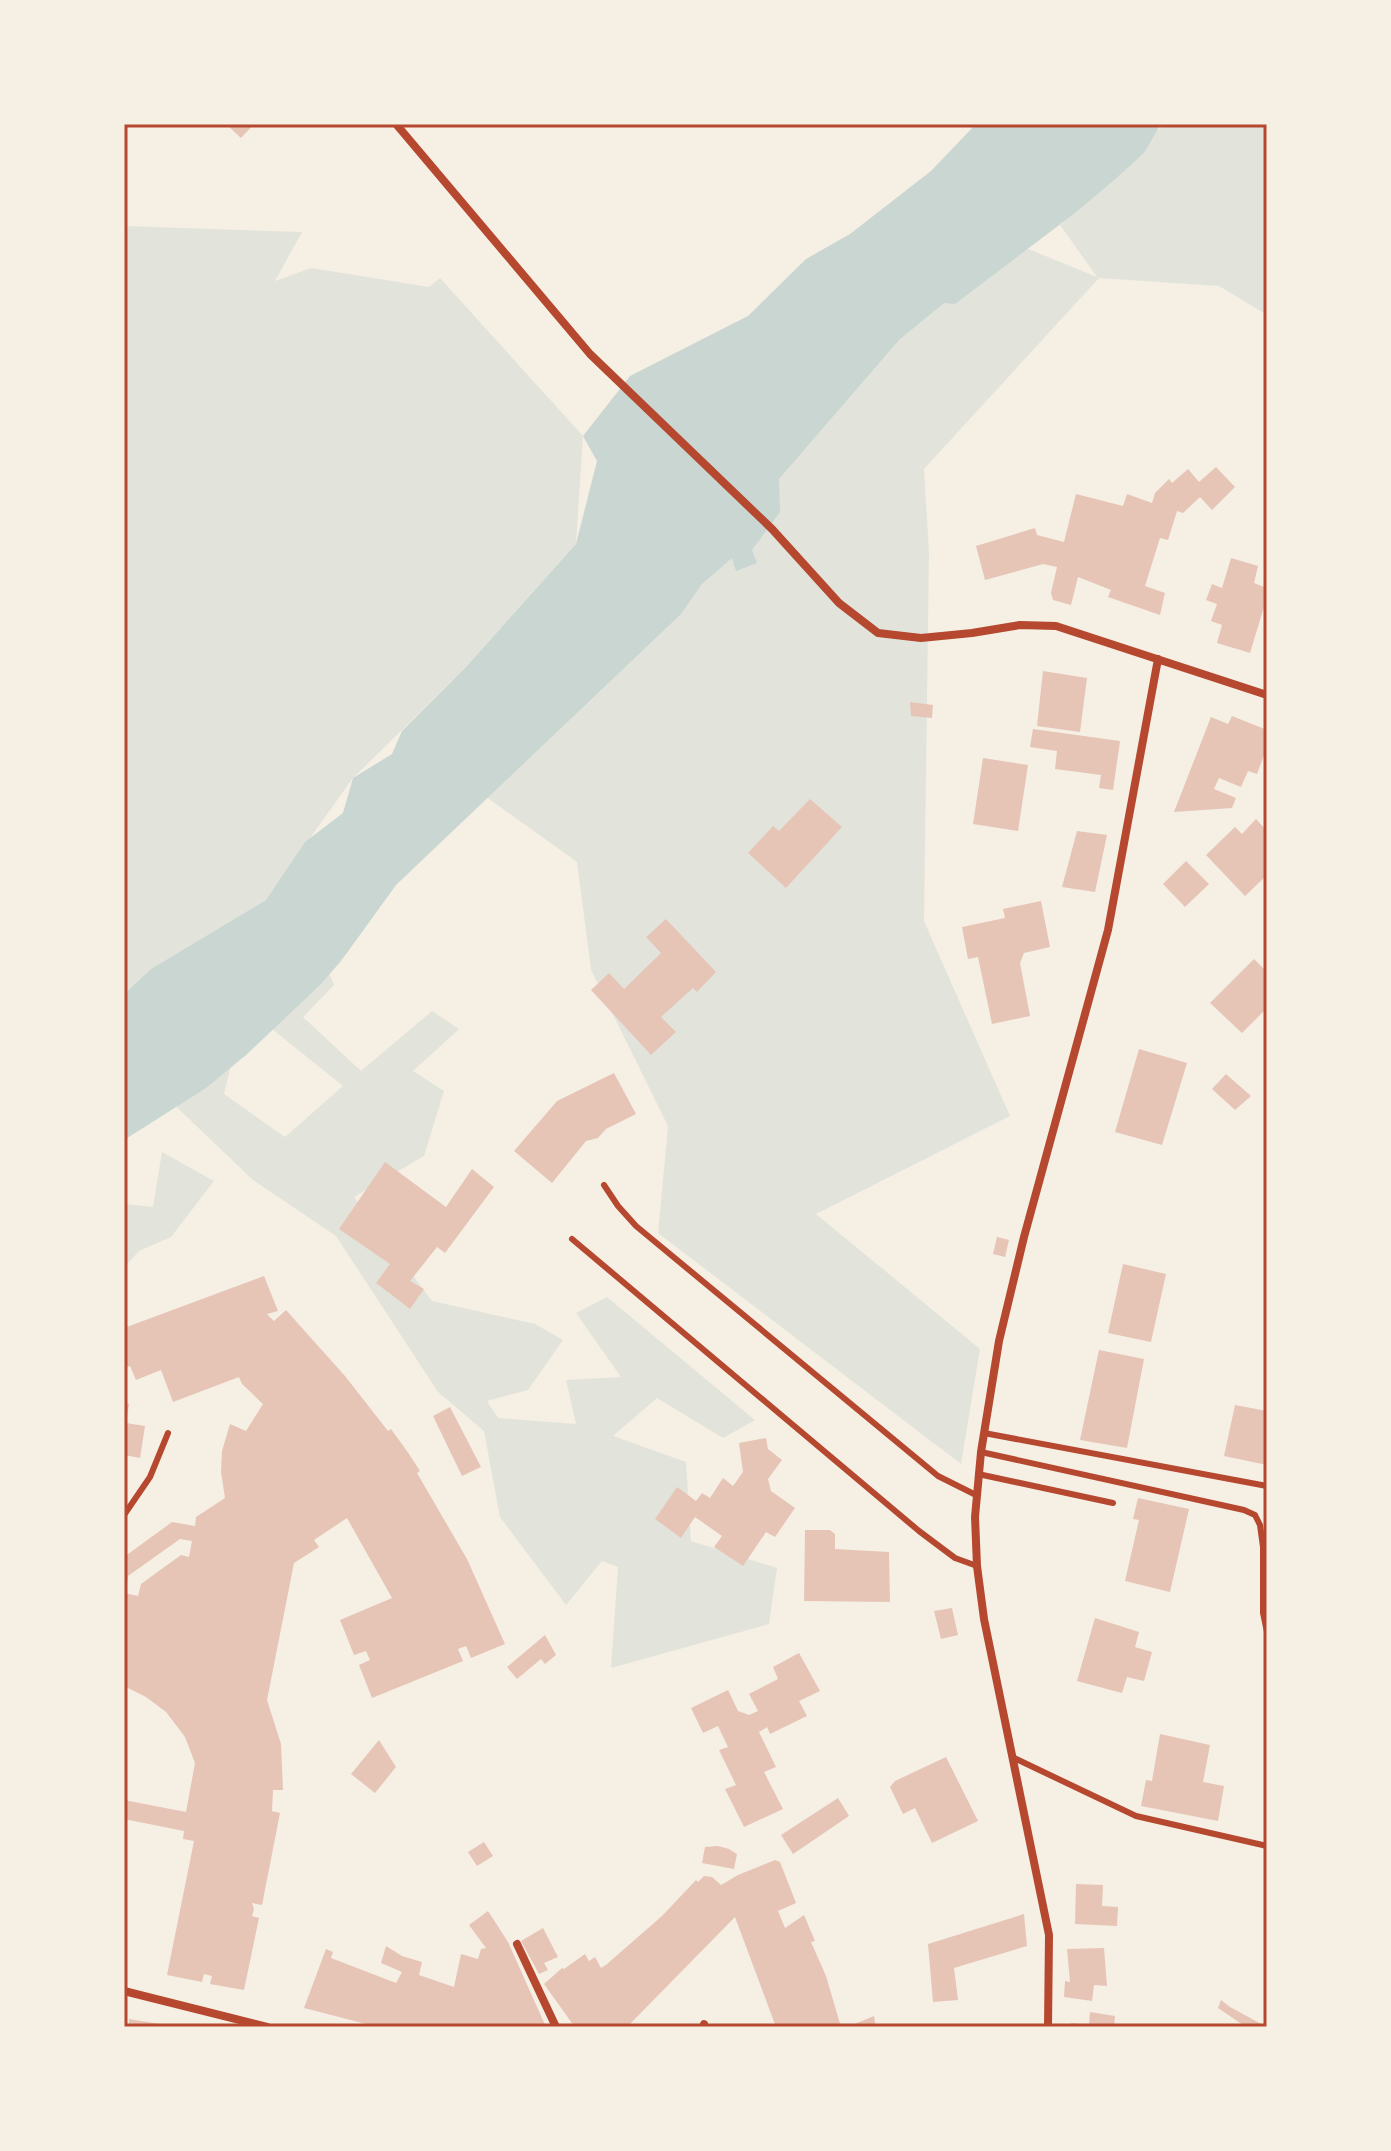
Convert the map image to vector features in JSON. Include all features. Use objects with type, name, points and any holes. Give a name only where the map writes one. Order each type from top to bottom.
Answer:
[{"type":"street","points":[[396,124],[590,354],[772,529],[839,603],[878,633],[921,638],[1020,625],[1056,626],[1267,695]]},
{"type":"street","points":[[1048,2027],[1049,1935],[984,1619],[977,1566],[976,1495],[999,1341],[1024,1237],[1108,930],[1158,659]]},
{"type":"street","points":[[517,1944],[556,2027]]},
{"type":"street","points":[[124,1991],[267,2027]]},
{"type":"lane","points":[[604,1185],[636,1226],[938,1476],[976,1495]]},
{"type":"lane","points":[[572,1239],[919,1531],[955,1558],[977,1566]]},
{"type":"lane","points":[[124,1515],[150,1477],[168,1433]]},
{"type":"lane","points":[[984,1433],[1267,1486]]},
{"type":"lane","points":[[981,1452],[1244,1510],[1255,1515],[1260,1525],[1263,1547],[1262,1591],[1267,1632]]},
{"type":"lane","points":[[978,1474],[1113,1503]]},
{"type":"lane","points":[[1012,1757],[1136,1816],[1267,1846]]},
{"type":"shaded area","points":[[976,124],[1171,124],[1159,127],[1144,153],[1075,213],[955,304],[944,303],[899,340],[779,479],[780,512],[752,550],[757,563],[736,571],[732,558],[702,584],[681,614],[396,885],[321,984],[206,1088],[124,1140],[124,994],[151,969],[266,900],[305,842],[343,813],[353,778],[392,754],[402,731],[467,666],[576,544],[597,461],[583,436],[630,376],[748,316],[806,259],[850,234],[931,171]]},
{"type":"shaded area","points":[[1171,124],[1267,124],[1267,315],[1219,286],[1099,278],[924,469],[929,552],[924,921],[1010,1116],[816,1214],[980,1349],[961,1464],[658,1233],[668,1126],[591,970],[577,862],[464,781],[999,237],[1097,277],[1060,225],[1144,153],[1156,130]]},
{"type":"shaded area","points":[[124,226],[302,232],[275,281],[311,268],[429,287],[440,278],[583,436],[576,544],[467,666],[353,778],[266,900],[151,969],[124,994]]},
{"type":"shaded area","points":[[315,940],[334,985],[303,1017],[361,1071],[432,1011],[459,1029],[413,1071],[444,1091],[424,1156],[354,1197],[432,1301],[535,1324],[563,1340],[528,1390],[487,1401],[498,1418],[576,1424],[566,1380],[621,1377],[576,1313],[607,1297],[755,1420],[723,1438],[657,1398],[613,1436],[686,1462],[691,1541],[777,1568],[769,1624],[611,1668],[618,1567],[602,1561],[566,1605],[500,1517],[484,1431],[438,1392],[336,1236],[253,1180],[166,1097],[238,1037],[224,1094],[285,1137],[343,1086],[241,1004]]},
{"type":"shaded area","points":[[162,1152],[214,1181],[171,1237],[139,1251],[124,1268],[124,1204],[153,1207]]},
{"type":"building","points":[[226,124],[254,124],[241,138]]},
{"type":"building","points":[[1216,467],[1235,487],[1212,510],[1200,497],[1183,513],[1177,511],[1168,540],[1160,538],[1145,586],[1165,593],[1160,615],[1108,597],[1111,590],[1078,577],[1071,605],[1053,600],[1051,593],[1057,567],[1043,564],[985,580],[976,546],[1035,528],[1037,535],[1064,542],[1076,494],[1123,506],[1127,494],[1152,503],[1155,493],[1169,479],[1172,483],[1188,469],[1199,482]]},
{"type":"building","points":[[1231,558],[1258,566],[1254,583],[1267,588],[1250,653],[1217,643],[1222,625],[1211,621],[1217,604],[1206,600],[1212,584],[1222,588]]},
{"type":"building","points":[[1043,671],[1087,678],[1080,732],[1037,726]]},
{"type":"building","points":[[910,702],[933,705],[932,718],[911,716]]},
{"type":"building","points":[[1232,716],[1267,730],[1267,747],[1257,774],[1248,771],[1241,787],[1219,778],[1214,789],[1236,798],[1232,808],[1174,812],[1211,717],[1228,724]]},
{"type":"building","points":[[1033,729],[1120,741],[1113,790],[1099,788],[1101,775],[1055,769],[1057,751],[1030,747]]},
{"type":"building","points":[[983,758],[1028,765],[1018,831],[973,824]]},
{"type":"building","points":[[810,799],[842,827],[786,888],[748,853],[773,826],[779,831]]},
{"type":"building","points":[[1256,819],[1267,831],[1267,875],[1245,896],[1206,855],[1235,827],[1242,834]]},
{"type":"building","points":[[1077,831],[1107,835],[1095,892],[1062,887]]},
{"type":"building","points":[[1186,861],[1209,884],[1185,907],[1163,884]]},
{"type":"building","points":[[1041,901],[1050,947],[1024,953],[1020,963],[1030,1016],[992,1024],[978,957],[968,959],[962,927],[1005,918],[1003,909]]},
{"type":"building","points":[[666,919],[716,972],[697,992],[693,988],[661,1017],[676,1032],[651,1055],[591,990],[609,973],[624,989],[661,953],[646,937]]},
{"type":"building","points":[[1254,959],[1267,972],[1267,1008],[1242,1033],[1210,1003]]},
{"type":"building","points":[[1139,1049],[1187,1063],[1162,1145],[1115,1132]]},
{"type":"building","points":[[614,1073],[636,1114],[606,1129],[598,1138],[586,1141],[552,1183],[514,1151],[557,1101]]},
{"type":"building","points":[[1226,1074],[1251,1096],[1235,1110],[1212,1089]]},
{"type":"building","points":[[385,1162],[446,1207],[472,1169],[494,1187],[445,1253],[437,1247],[410,1281],[424,1289],[410,1309],[376,1283],[390,1264],[339,1229]]},
{"type":"building","points":[[997,1237],[1009,1240],[1005,1257],[993,1254]]},
{"type":"building","points":[[1123,1264],[1166,1274],[1151,1342],[1108,1333]]},
{"type":"building","points":[[264,1276],[278,1311],[267,1314],[274,1321],[286,1310],[407,1451],[467,1559],[505,1644],[471,1658],[466,1646],[458,1649],[463,1661],[372,1698],[359,1665],[370,1660],[366,1651],[354,1655],[340,1620],[392,1598],[347,1518],[314,1540],[319,1547],[294,1563],[267,1700],[281,1744],[283,1790],[273,1790],[272,1811],[280,1813],[262,1905],[252,1903],[252,1916],[259,1918],[244,1990],[210,1984],[212,1976],[204,1974],[202,1982],[167,1975],[194,1841],[183,1839],[184,1831],[124,1819],[124,1800],[186,1812],[195,1763],[185,1737],[166,1712],[124,1686],[124,1593],[138,1596],[141,1584],[181,1555],[189,1557],[192,1541],[180,1539],[128,1576],[126,1591],[124,1557],[172,1522],[195,1526],[196,1517],[225,1498],[222,1451],[230,1424],[246,1431],[263,1404],[242,1384],[239,1377],[173,1402],[161,1370],[136,1380],[130,1366],[124,1368],[124,1328]]},
{"type":"building","points":[[1099,1350],[1144,1359],[1127,1448],[1080,1440]]},
{"type":"building","points":[[124,1403],[129,1404],[126,1423],[145,1426],[140,1458],[124,1455]]},
{"type":"building","points":[[1235,1405],[1267,1411],[1267,1465],[1224,1456]]},
{"type":"building","points":[[450,1407],[481,1467],[462,1476],[433,1416]]},
{"type":"building","points":[[766,1438],[768,1449],[782,1460],[768,1479],[771,1491],[795,1508],[775,1537],[766,1532],[743,1566],[714,1547],[722,1536],[695,1517],[681,1538],[655,1519],[677,1487],[696,1501],[702,1493],[710,1498],[723,1478],[733,1486],[743,1472],[739,1443]]},
{"type":"building","points":[[1138,1498],[1189,1509],[1170,1592],[1125,1581],[1139,1520],[1133,1519]]},
{"type":"building","points":[[805,1530],[830,1530],[835,1534],[835,1549],[889,1552],[890,1602],[804,1601]]},
{"type":"building","points":[[952,1608],[958,1635],[941,1639],[934,1611]]},
{"type":"building","points":[[1095,1618],[1139,1632],[1135,1647],[1152,1652],[1144,1681],[1127,1677],[1122,1693],[1077,1681]]},
{"type":"building","points":[[545,1635],[556,1655],[545,1664],[541,1659],[517,1679],[507,1667]]},
{"type":"building","points":[[799,1653],[820,1691],[799,1701],[807,1716],[770,1734],[767,1727],[759,1732],[776,1767],[764,1772],[783,1809],[744,1827],[725,1789],[736,1785],[719,1750],[728,1747],[718,1726],[703,1733],[691,1708],[728,1690],[738,1711],[749,1715],[758,1711],[749,1694],[778,1679],[773,1667]]},
{"type":"building","points":[[1160,1734],[1210,1745],[1203,1782],[1224,1786],[1218,1821],[1141,1806],[1146,1780],[1152,1781]]},
{"type":"building","points":[[379,1740],[396,1767],[375,1793],[351,1774]]},
{"type":"building","points":[[946,1757],[978,1821],[932,1843],[915,1808],[903,1814],[890,1787],[895,1781]]},
{"type":"building","points":[[838,1798],[849,1816],[793,1854],[781,1835]]},
{"type":"building","points":[[484,1842],[493,1856],[477,1866],[468,1852]]},
{"type":"building","points":[[718,1846],[737,1854],[734,1869],[702,1863],[705,1847]]},
{"type":"building","points":[[775,1860],[780,1862],[796,1903],[778,1911],[785,1928],[804,1915],[841,2027],[776,2027],[735,1917],[627,2027],[574,2026],[544,1984],[585,1954],[589,1961],[595,1957],[601,1968],[607,1964],[662,1916],[696,1880],[698,1882],[704,1876],[712,1877],[721,1885]]},
{"type":"building","points":[[1076,1884],[1103,1885],[1102,1906],[1118,1907],[1117,1926],[1075,1924]]},
{"type":"building","points":[[488,1911],[508,1942],[546,2027],[378,2027],[304,2008],[326,1949],[333,1952],[331,1958],[396,1983],[402,1972],[381,1963],[386,1946],[402,1956],[422,1962],[419,1975],[454,1987],[461,1954],[478,1959],[481,1949],[486,1948],[469,1925]]},
{"type":"building","points":[[1024,1914],[1027,1946],[954,1968],[958,2000],[933,2002],[928,1944]]},
{"type":"building","points":[[543,1928],[558,1957],[544,1963],[548,1970],[539,1974],[521,1941]]},
{"type":"building","points":[[1104,1948],[1107,1986],[1094,1985],[1092,2001],[1064,1997],[1065,1981],[1070,1982],[1067,1949]]},
{"type":"building","points":[[1221,2000],[1267,2027],[1246,2027],[1218,2008]]},
{"type":"building","points":[[1090,2012],[1115,2016],[1114,2027],[1071,2027],[1071,2023],[1089,2025]]},
{"type":"building","points":[[874,2016],[876,2027],[847,2027]]},
{"type":"building","points":[[129,2019],[166,2025],[166,2027],[129,2027]]}]
